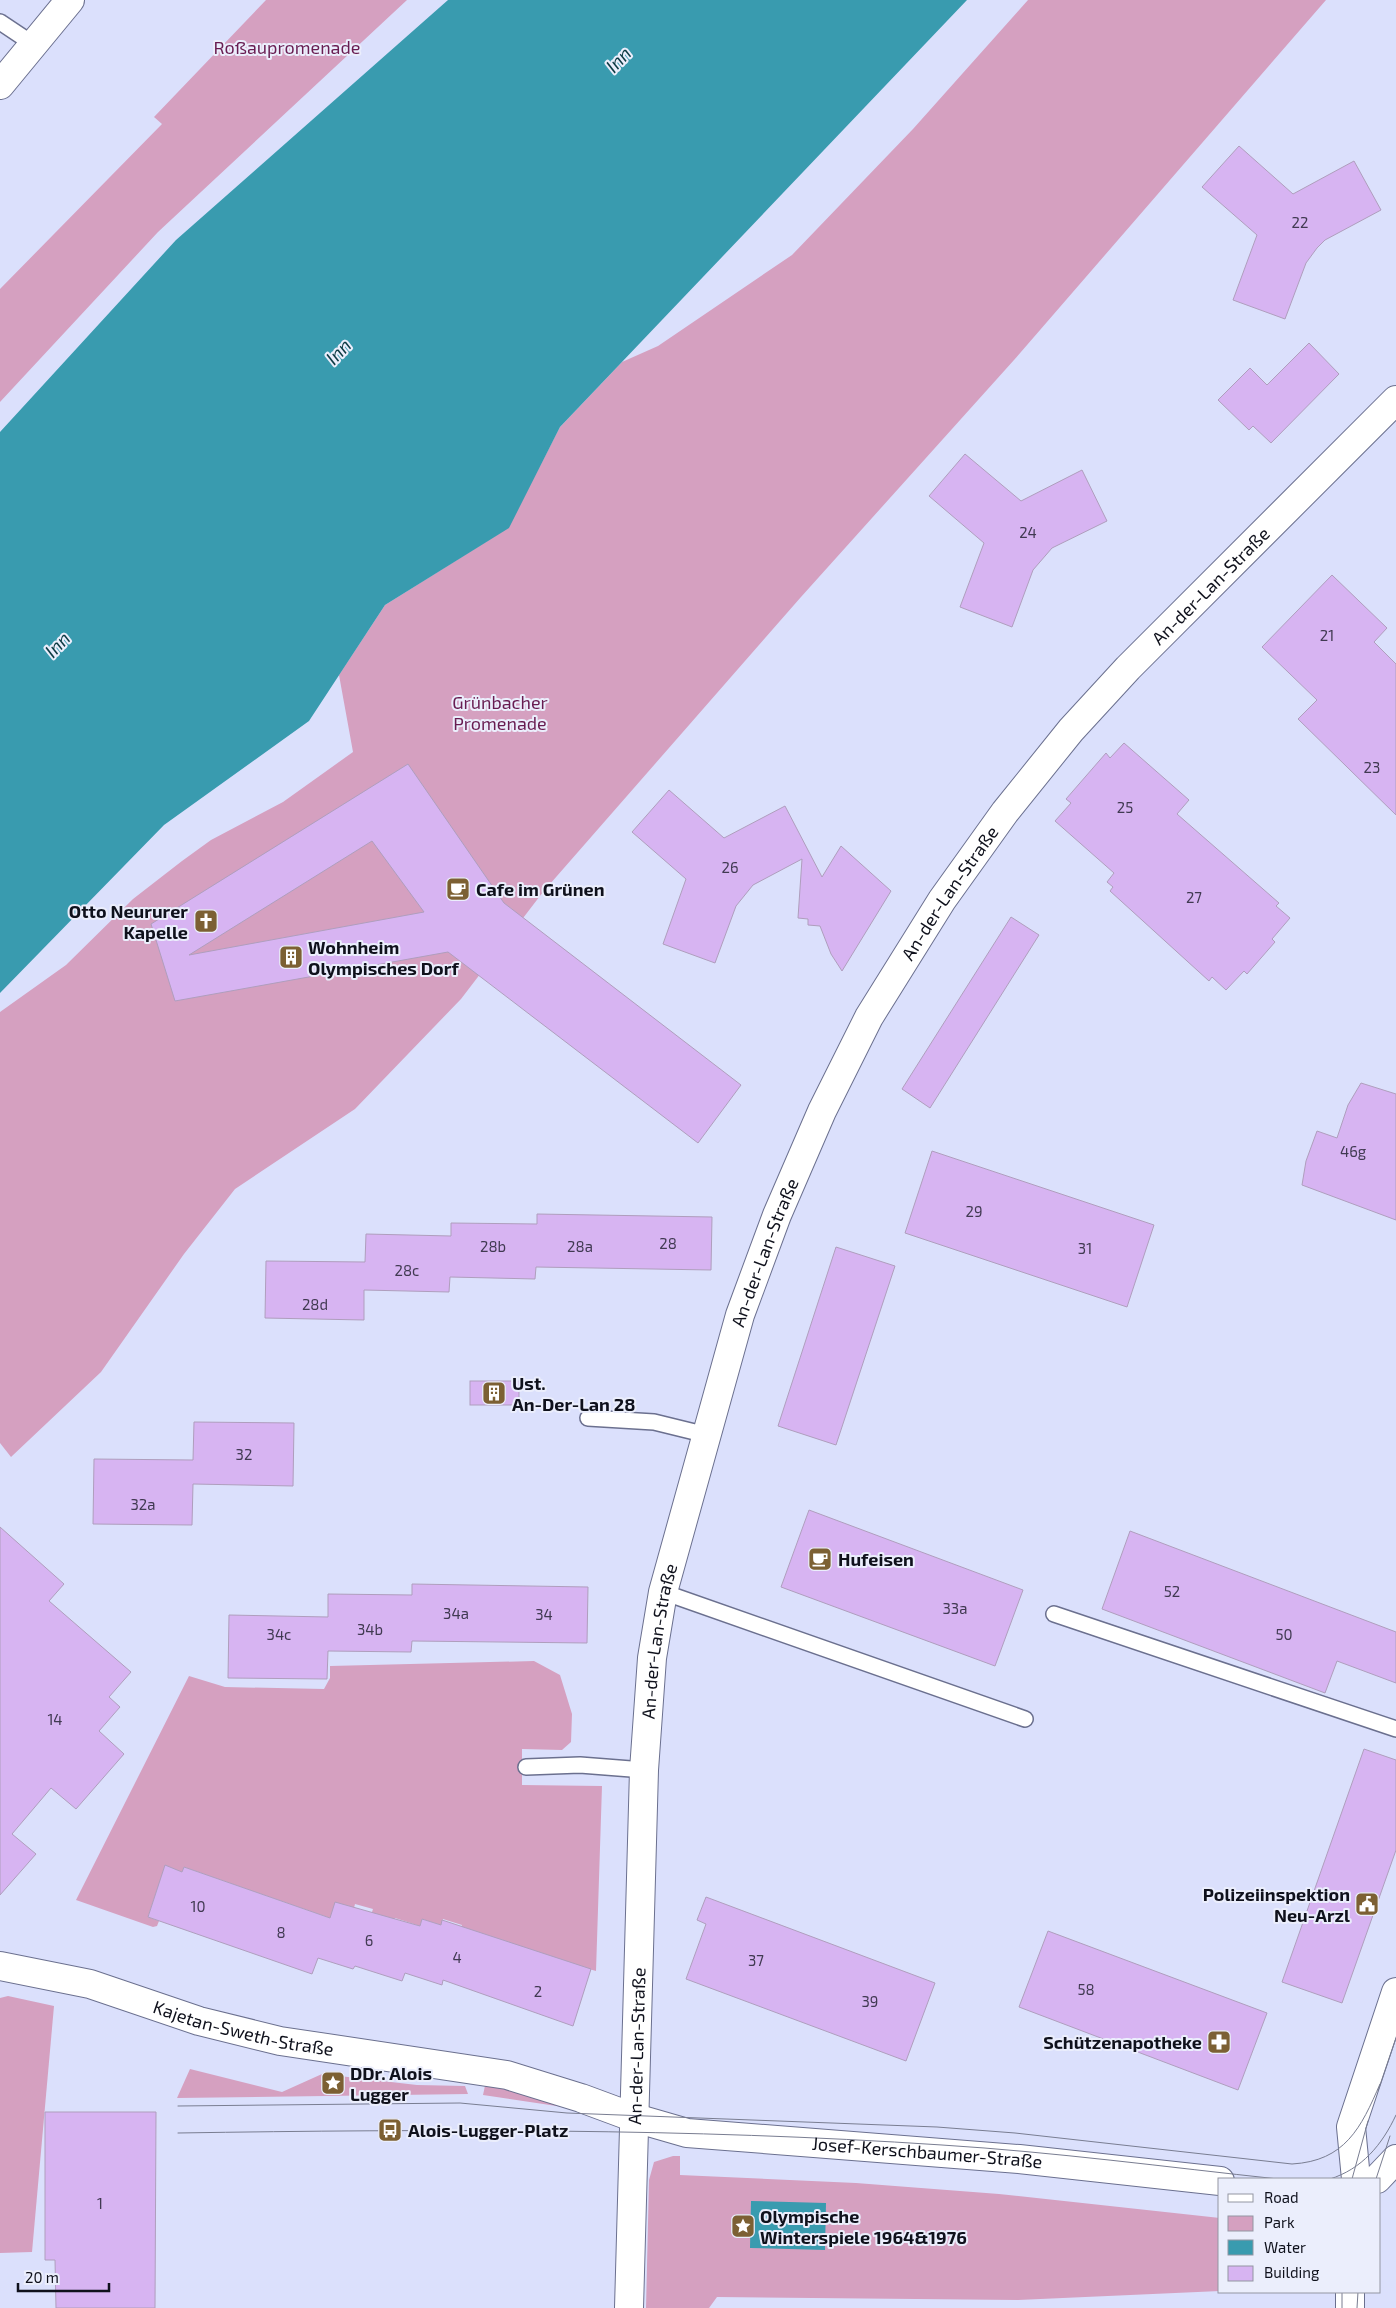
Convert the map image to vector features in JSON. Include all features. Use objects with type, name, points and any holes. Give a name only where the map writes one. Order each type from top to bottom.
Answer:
[{"type":"street","points":[[0,85],[70,0]]},
{"type":"street","name":"An-der-Lan-Straße","points":[[629,2308],[644,1770],[652,1658],[664,1592],[740,1315],[782,1203],[822,1111],[869,1017],[942,900],[1005,812],[1103,695],[1292,502],[1396,400]]},
{"type":"street","name":"Kajetan-Sweth-Straße","points":[[0,1966],[90,1984],[199,2021],[280,2041],[507,2076],[581,2098],[635,2118]]},
{"type":"street","points":[[1356,2178],[1351,2127],[1396,1992]]},
{"type":"street","name":"Josef-Kerschbaumer-Straße","points":[[635,2118],[687,2133],[1019,2159],[1218,2181]]},
{"type":"street","points":[[1378,2178],[1396,2159]]},
{"type":"street","points":[[1350,2293],[1350,2308]]},
{"type":"lane","points":[[0,22],[33,44]]},
{"type":"lane","points":[[588,1418],[654,1422],[707,1435]]},
{"type":"lane","points":[[664,1592],[1025,1719]]},
{"type":"lane","points":[[1054,1614],[1396,1729]]},
{"type":"lane","points":[[526,1767],[580,1765],[644,1770]]},
{"type":"green space","name":"Roßaupromenade","points":[[266,0],[407,0],[158,232],[0,402],[0,289],[162,124],[154,117]]},
{"type":"green space","name":"Grünbacher Promenade","points":[[1028,0],[1326,0],[1014,360],[801,597],[543,892],[461,999],[355,1109],[235,1189],[184,1254],[101,1372],[11,1457],[0,1443],[0,1012],[66,965],[133,899],[182,861],[211,840],[283,802],[353,752],[339,675],[385,605],[508,528],[560,427],[622,362],[658,346],[792,255],[913,129]]},
{"type":"green space","points":[[534,1661],[560,1675],[572,1714],[571,1742],[562,1750],[522,1749],[522,1785],[602,1786],[596,1971],[460,1932],[462,1925],[443,1919],[441,1925],[422,1919],[420,1926],[395,1918],[394,1922],[371,1915],[373,1909],[355,1904],[354,1908],[330,1918],[184,1867],[182,1872],[165,1866],[148,1917],[159,1921],[157,1926],[153,1927],[76,1900],[189,1676],[225,1687],[324,1689],[330,1678],[330,1666]]},
{"type":"green space","points":[[8,1996],[54,2006],[32,2252],[0,2253],[0,1998]]},
{"type":"green space","points":[[190,2069],[282,2092],[322,2074],[417,2085],[465,2086],[468,2094],[177,2098]]},
{"type":"green space","points":[[486,2081],[570,2108],[483,2095]]},
{"type":"green space","points":[[673,2156],[680,2156],[680,2175],[856,2183],[999,2194],[1218,2218],[1218,2291],[1018,2300],[717,2297],[709,2308],[646,2308],[649,2180],[654,2162]]},
{"type":"water","name":"Inn","points":[[448,0],[967,0],[560,427],[509,528],[385,605],[309,721],[164,825],[0,993],[0,432],[176,240]]},
{"type":"water","points":[[751,2201],[826,2203],[825,2250],[750,2248]]},
{"type":"building","points":[[1239,146],[1293,194],[1354,161],[1381,210],[1325,240],[1317,248],[1306,263],[1285,319],[1233,300],[1257,235],[1202,187]]},
{"type":"building","points":[[1309,343],[1339,374],[1271,443],[1253,426],[1249,430],[1218,400],[1250,368],[1267,385]]},
{"type":"building","points":[[965,454],[1021,501],[1082,470],[1107,521],[1052,548],[1033,570],[1012,627],[960,607],[984,543],[929,496]]},
{"type":"building","points":[[1332,575],[1387,628],[1374,642],[1396,664],[1396,815],[1298,719],[1317,700],[1262,647]]},
{"type":"building","points":[[1124,743],[1189,800],[1177,814],[1279,903],[1276,906],[1290,918],[1272,939],[1275,942],[1247,974],[1244,971],[1226,990],[1212,977],[1209,981],[1110,891],[1113,887],[1107,882],[1114,873],[1055,821],[1071,803],[1066,799],[1106,753],[1110,758]]},
{"type":"building","name":"Wohnheim Olympisches Dorf","points":[[408,764],[504,903],[741,1085],[698,1143],[448,952],[175,1001],[151,924]],"holes":[[[372,841],[424,912],[189,955]]]},
{"type":"building","points":[[669,790],[724,838],[785,806],[822,877],[841,846],[891,891],[842,971],[831,954],[820,926],[808,925],[808,919],[798,918],[802,859],[753,885],[736,906],[715,963],[663,944],[686,879],[632,832]]},
{"type":"building","points":[[1011,917],[1039,935],[930,1108],[902,1089]]},
{"type":"building","points":[[1361,1083],[1396,1094],[1396,1220],[1302,1185],[1306,1161],[1317,1131],[1337,1138],[1348,1105]]},
{"type":"building","points":[[932,1151],[1154,1225],[1127,1307],[905,1233]]},
{"type":"building","points":[[537,1214],[712,1217],[711,1270],[536,1267],[535,1279],[450,1277],[449,1292],[364,1290],[364,1320],[265,1318],[266,1261],[365,1262],[366,1234],[451,1236],[451,1223],[537,1224]]},
{"type":"building","points":[[836,1247],[895,1266],[836,1445],[778,1426]]},
{"type":"building","name":"Ust. An-Der-Lan 28","points":[[470,1381],[519,1381],[519,1405],[470,1405]]},
{"type":"building","points":[[194,1422],[294,1423],[293,1486],[193,1484],[192,1525],[93,1524],[94,1459],[193,1460]]},
{"type":"building","points":[[809,1510],[1023,1590],[995,1666],[781,1587]]},
{"type":"building","points":[[0,1527],[64,1584],[49,1601],[131,1672],[109,1697],[120,1707],[99,1731],[124,1754],[76,1809],[51,1788],[12,1834],[36,1854],[0,1895]]},
{"type":"building","points":[[1130,1531],[1396,1632],[1396,1683],[1337,1661],[1325,1693],[1102,1609]]},
{"type":"building","points":[[412,1584],[588,1587],[587,1643],[412,1641],[411,1652],[328,1651],[327,1679],[228,1678],[229,1615],[328,1617],[328,1594],[412,1595]]},
{"type":"building","points":[[1364,1749],[1396,1760],[1396,1850],[1342,2003],[1282,1982]]},
{"type":"building","points":[[165,1865],[182,1872],[184,1867],[330,1918],[335,1902],[420,1926],[422,1919],[441,1925],[442,1920],[591,1969],[573,2026],[443,1980],[442,1985],[405,1973],[402,1981],[355,1966],[353,1969],[318,1958],[312,1974],[148,1917]]},
{"type":"building","points":[[706,1897],[935,1983],[906,2061],[686,1979],[706,1924],[697,1920]]},
{"type":"building","points":[[1048,1931],[1267,2013],[1238,2090],[1019,2007]]},
{"type":"building","points":[[45,2112],[156,2112],[155,2308],[56,2308],[55,2260],[45,2260]]},
{"type":"tram line","points":[[1378,2091],[1396,2038]]},
{"type":"tram line","points":[[178,2106],[460,2103],[567,2113],[937,2127],[1015,2133],[1292,2164],[1310,2162],[1338,2149],[1358,2128],[1380,2084]]},
{"type":"tram line","points":[[1333,2178],[1352,2169],[1370,2154],[1384,2136],[1396,2115]]},
{"type":"tram line","points":[[1352,2178],[1368,2121]]},
{"type":"tram line","points":[[178,2133],[560,2131],[751,2135],[984,2148],[1269,2178]]},
{"type":"tram line","points":[[1376,2178],[1390,2136]]},
{"type":"tram line","points":[[1342,2293],[1342,2308]]},
{"type":"tram line","points":[[1357,2308],[1358,2293]]},
{"type":"place","name":"Cafe im Grünen","points":[[458,889]]},
{"type":"place","name":"Otto Neururer Kapelle","points":[[206,921]]},
{"type":"place","name":"Wohnheim Olympisches Dorf","points":[[291,957]]},
{"type":"place","name":"Ust. An-Der-Lan 28","points":[[494,1393]]},
{"type":"place","name":"Hufeisen","points":[[820,1559]]},
{"type":"place","name":"Polizeiinspektion Neu-Arzl","points":[[1367,1904]]},
{"type":"place","name":"Schützenapotheke","points":[[1219,2042]]},
{"type":"place","name":"DDr. Alois Lugger","points":[[333,2083]]},
{"type":"place","name":"Alois-Lugger-Platz","points":[[390,2130]]},
{"type":"place","name":"Olympische Winterspiele 1964&1976","points":[[743,2226]]}]
